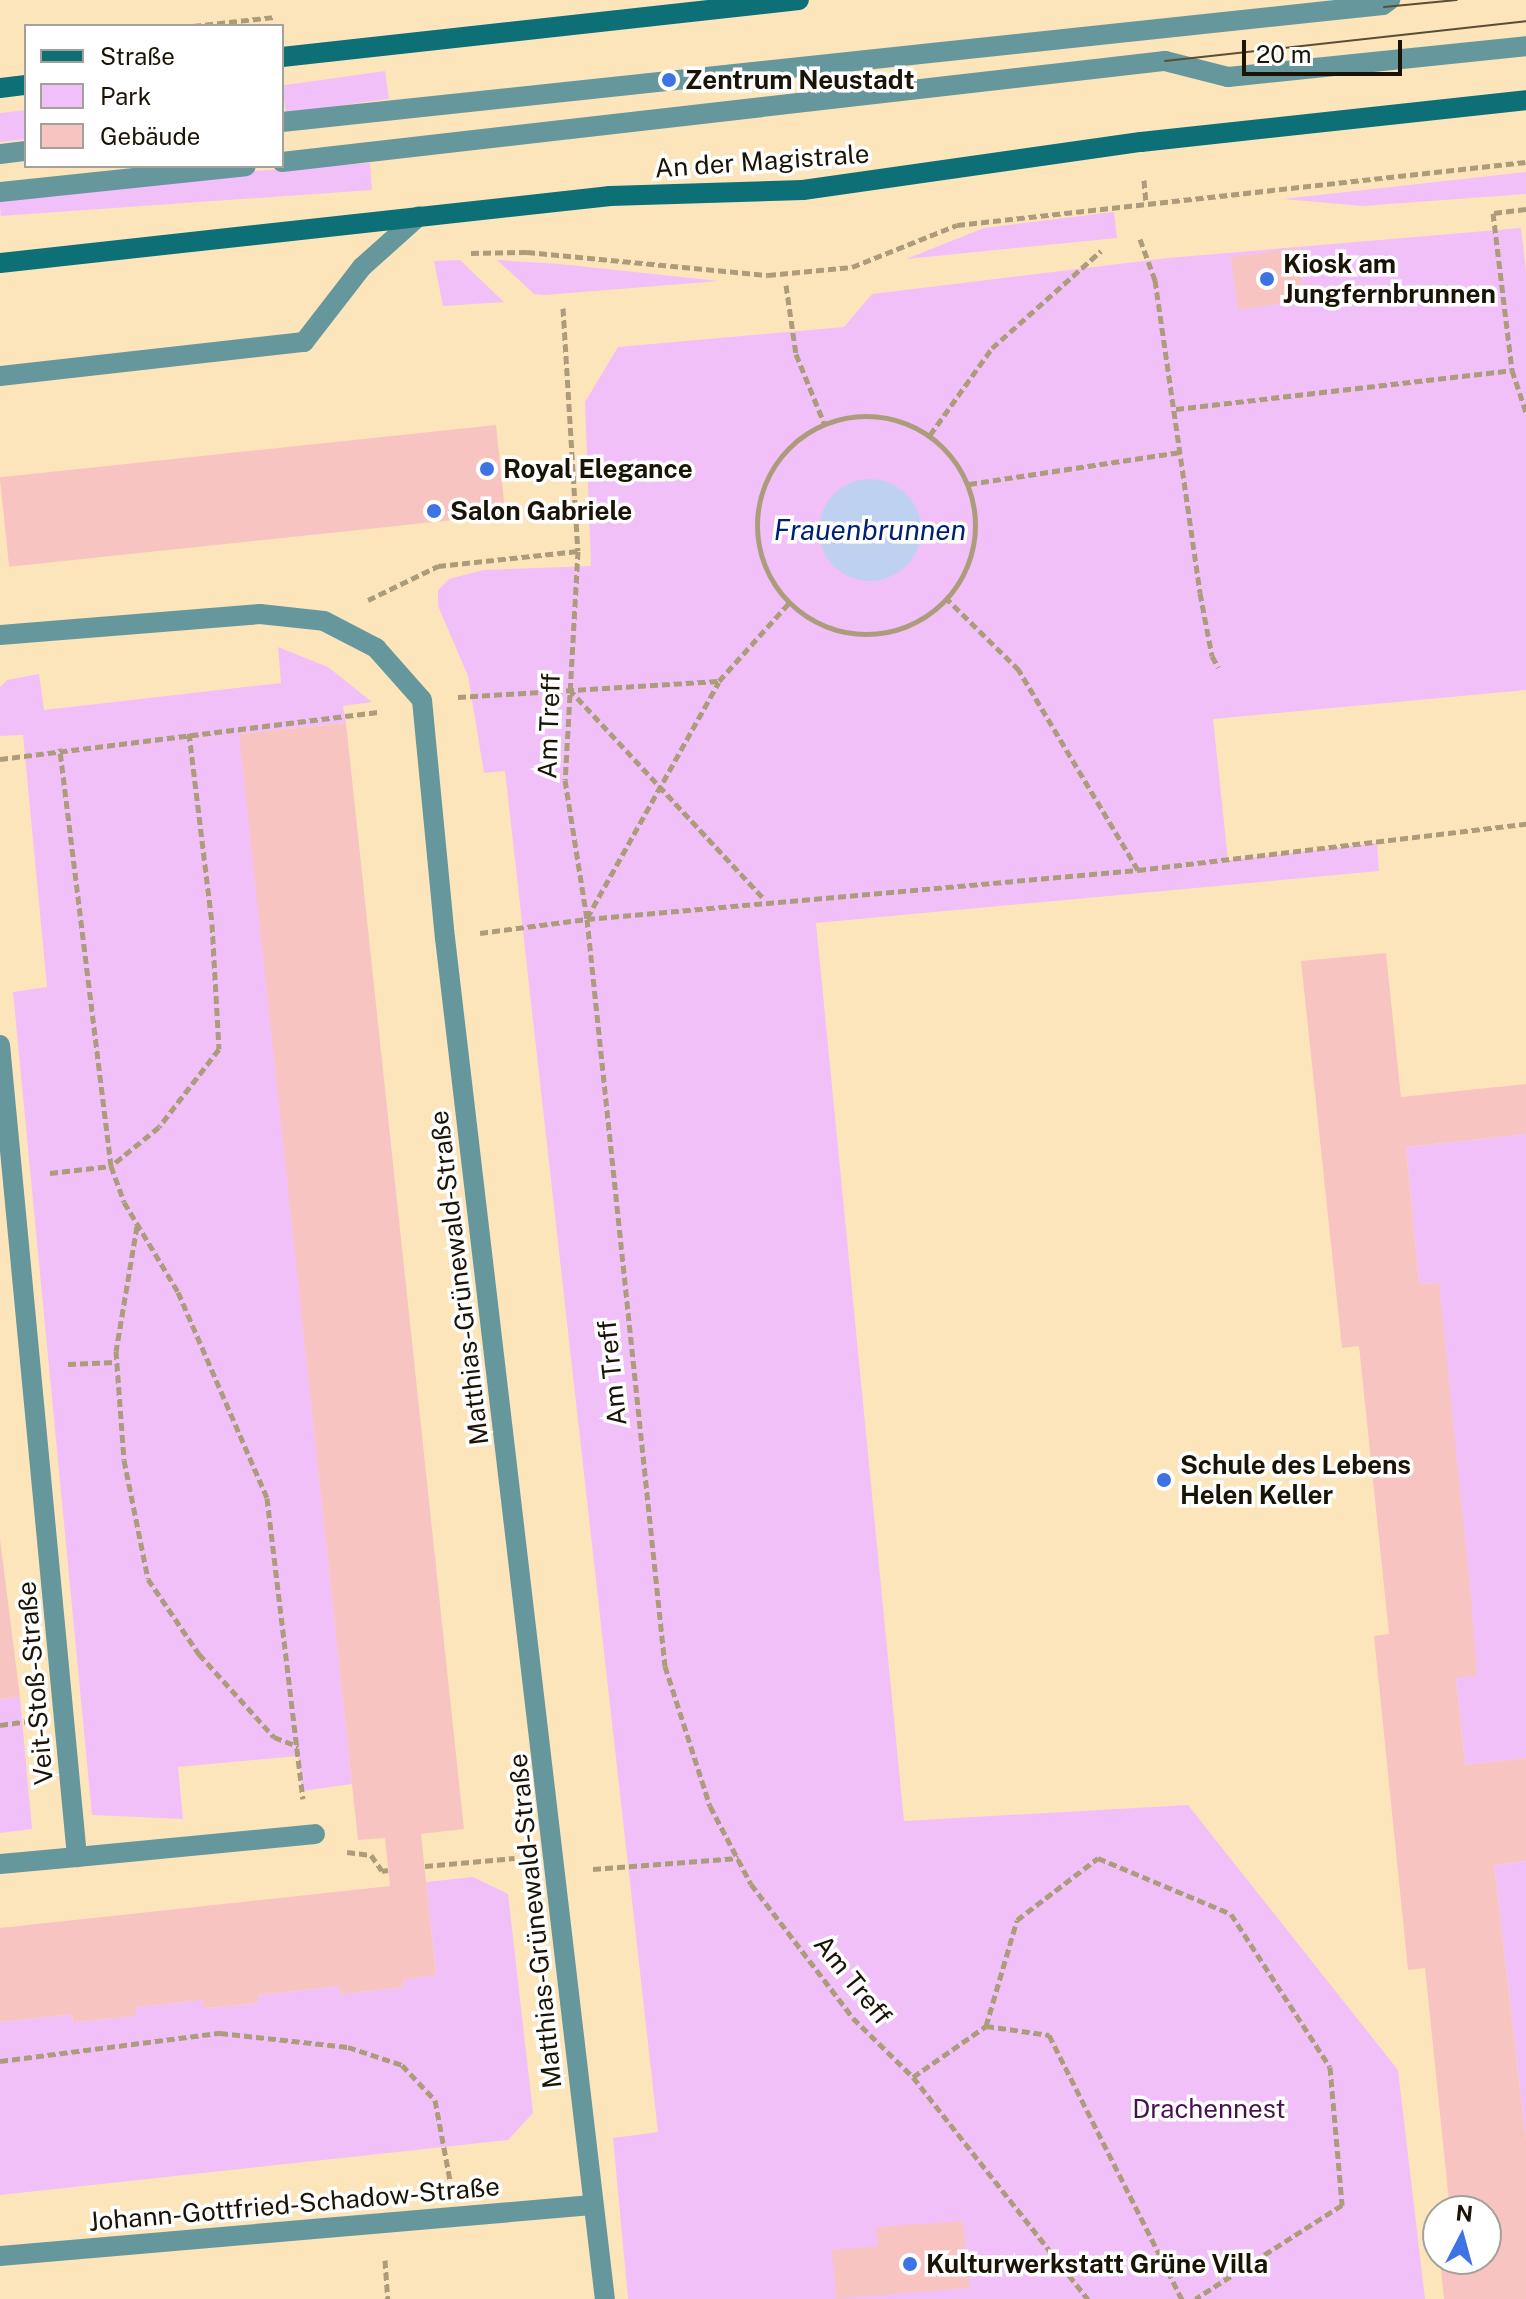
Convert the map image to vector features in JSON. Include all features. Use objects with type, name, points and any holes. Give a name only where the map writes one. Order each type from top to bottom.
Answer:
[{"type":"main road","points":[[284,57],[799,0]]},
{"type":"main road","points":[[0,88],[24,85]]},
{"type":"main road","name":"An der Magistrale","points":[[0,263],[610,196],[803,190],[1141,142],[1526,100]]},
{"type":"street","points":[[284,122],[1387,4]]},
{"type":"street","points":[[284,162],[1165,61],[1228,77],[1526,46]]},
{"type":"street","points":[[0,154],[24,151]]},
{"type":"street","points":[[0,192],[227,168]]},
{"type":"street","points":[[0,376],[304,342],[362,267],[419,216]]},
{"type":"street","points":[[0,635],[260,614],[324,621],[376,648],[422,703]]},
{"type":"street","name":"Matthias-Grünewald-Straße","points":[[422,703],[445,938],[605,2299]]},
{"type":"street","name":"Veit-Stoß-Straße","points":[[0,1045],[77,1857]]},
{"type":"street","points":[[0,1864],[308,1835]]},
{"type":"street","name":"Johann-Gottfried-Schadow-Straße","points":[[0,2256],[592,2205]]},
{"type":"path","points":[[467,253],[527,252],[768,275],[852,267],[957,225],[1526,162]]},
{"type":"path","points":[[1526,209],[1493,213],[1512,370],[1526,412]]},
{"type":"path","points":[[1140,239],[1155,280],[1176,409],[1200,593],[1212,656],[1218,667]]},
{"type":"path","points":[[930,435],[992,348],[1101,251]]},
{"type":"path","points":[[786,285],[796,354],[824,423]]},
{"type":"path","name":"Am Treff","points":[[563,308],[578,551],[565,780],[587,919],[656,1616],[690,1754],[710,1806],[751,1884],[853,2018],[913,2077],[1088,2299]]},
{"type":"path","points":[[1176,409],[1512,370]]},
{"type":"path","points":[[860,415],[897,419],[930,435],[952,456],[968,484],[976,514],[974,545],[965,574],[947,599],[921,620],[888,632],[854,634],[821,625],[789,603],[769,577],[757,542],[757,506],[778,462],[793,442],[824,423],[860,415]]},
{"type":"path","points":[[968,484],[1181,452]]},
{"type":"path","points":[[324,621],[438,566],[578,551]]},
{"type":"path","points":[[947,599],[1019,670],[1138,870]]},
{"type":"path","points":[[587,919],[719,681],[789,603]]},
{"type":"path","points":[[0,759],[60,748],[422,703],[569,689],[719,681]]},
{"type":"path","points":[[569,689],[763,898]]},
{"type":"path","points":[[13,1177],[111,1166],[159,1127],[219,1049],[212,924],[189,733]]},
{"type":"path","points":[[60,748],[111,1166],[138,1225],[178,1292],[267,1498],[308,1835]]},
{"type":"path","points":[[445,938],[587,919],[1138,870],[1526,824]]},
{"type":"path","points":[[138,1225],[116,1362],[124,1460],[148,1579],[210,1666],[274,1737],[298,1746]]},
{"type":"path","points":[[31,1366],[116,1362]]},
{"type":"path","points":[[355,1857],[371,1855],[382,1871],[388,1870]]},
{"type":"path","points":[[425,1866],[739,1858]]},
{"type":"path","points":[[913,2077],[986,2026],[1017,1920],[1098,1858],[1231,1914],[1330,2067],[1342,2205],[1195,2299]]},
{"type":"path","points":[[986,2026],[1049,2035],[1182,2299]]},
{"type":"path","points":[[0,2061],[220,2033],[348,2047],[402,2065],[435,2100],[455,2216]]},
{"type":"green space","points":[[385,71],[389,99],[286,113],[284,85]]},
{"type":"green space","points":[[24,110],[24,139],[0,142],[0,113]]},
{"type":"green space","points":[[370,163],[372,190],[1,216],[0,189]]},
{"type":"green space","points":[[1526,172],[1526,194],[1362,206],[1283,199]]},
{"type":"green space","points":[[1114,212],[1117,238],[906,259],[984,228]]},
{"type":"green space","name":"Drachennest","points":[[1521,228],[1526,271],[1526,690],[1213,719],[1228,860],[1377,843],[1379,871],[816,923],[904,1821],[1188,1805],[1398,2070],[1425,2299],[628,2299],[613,2138],[658,2132],[505,771],[484,773],[468,676],[438,606],[438,590],[449,579],[483,570],[591,566],[585,402],[618,347],[844,327],[872,294],[1168,258]]},
{"type":"green space","points":[[460,260],[504,302],[443,306],[434,261]]},
{"type":"green space","points":[[497,260],[560,264],[719,281],[534,294]]},
{"type":"green space","points":[[278,647],[328,667],[372,702],[343,706],[346,723],[240,734],[352,1784],[302,1791],[298,1756],[178,1767],[183,1819],[92,1815],[13,992],[47,987],[23,735],[0,736],[0,687],[7,680],[39,674],[44,710],[281,683]]},
{"type":"green space","points":[[1526,1134],[1526,1758],[1465,1765],[1456,1678],[1439,1283],[1419,1284],[1406,1147]]},
{"type":"green space","points":[[20,1697],[32,1829],[0,1833],[0,1699]]},
{"type":"green space","points":[[1526,1861],[1526,2141],[1494,1865]]},
{"type":"green space","points":[[473,1877],[508,1894],[533,2113],[508,2140],[0,2195],[0,2022],[72,2014],[73,2022],[135,2016],[135,2007],[203,2000],[205,2008],[258,2003],[258,1995],[339,1986],[340,1994],[404,1987],[403,1979],[436,1974],[426,1882]]},
{"type":"water","name":"Frauenbrunnen","points":[[870,479],[890,483],[906,494],[917,510],[921,530],[917,550],[906,566],[890,577],[870,581],[850,577],[834,566],[823,550],[819,530],[823,510],[834,494],[850,483]]},
{"type":"building","name":"Kiosk am Jungfernbrunnen","points":[[1297,248],[1304,300],[1238,310],[1231,257]]},
{"type":"building","points":[[496,425],[505,515],[9,567],[0,477]]},
{"type":"building","points":[[346,723],[464,1829],[421,1834],[436,1975],[403,1979],[404,1987],[340,1994],[339,1986],[258,1995],[258,2003],[204,2008],[203,2000],[135,2007],[136,2016],[73,2022],[72,2014],[0,2022],[0,1928],[390,1886],[385,1838],[358,1840],[239,734]]},
{"type":"building","points":[[1386,953],[1401,1097],[1526,1084],[1526,1134],[1406,1147],[1419,1284],[1439,1283],[1471,1597],[1477,1676],[1456,1678],[1465,1765],[1526,1758],[1526,1861],[1494,1865],[1526,2141],[1526,2299],[1444,2299],[1442,2275],[1502,2275],[1502,2195],[1448,2195],[1425,1968],[1408,1970],[1374,1636],[1389,1634],[1359,1346],[1342,1348],[1301,961]]},
{"type":"building","points":[[0,1539],[20,1697],[0,1699]]},
{"type":"building","points":[[963,2221],[970,2288],[836,2299],[832,2250],[878,2246],[876,2227]]},
{"type":"tram line","points":[[1384,7],[1457,0]]},
{"type":"tram line","points":[[1165,61],[1526,21]]},
{"type":"place","name":"Zentrum Neustadt","points":[[669,80]]},
{"type":"place","name":"Kiosk am Jungfernbrunnen","points":[[1267,279]]},
{"type":"place","name":"Royal Elegance","points":[[487,469]]},
{"type":"place","name":"Salon Gabriele","points":[[434,511]]},
{"type":"place","name":"Schule des Lebens Helen Keller","points":[[1164,1480]]},
{"type":"place","name":"Kulturwerkstatt Grüne Villa","points":[[910,2264]]}]
